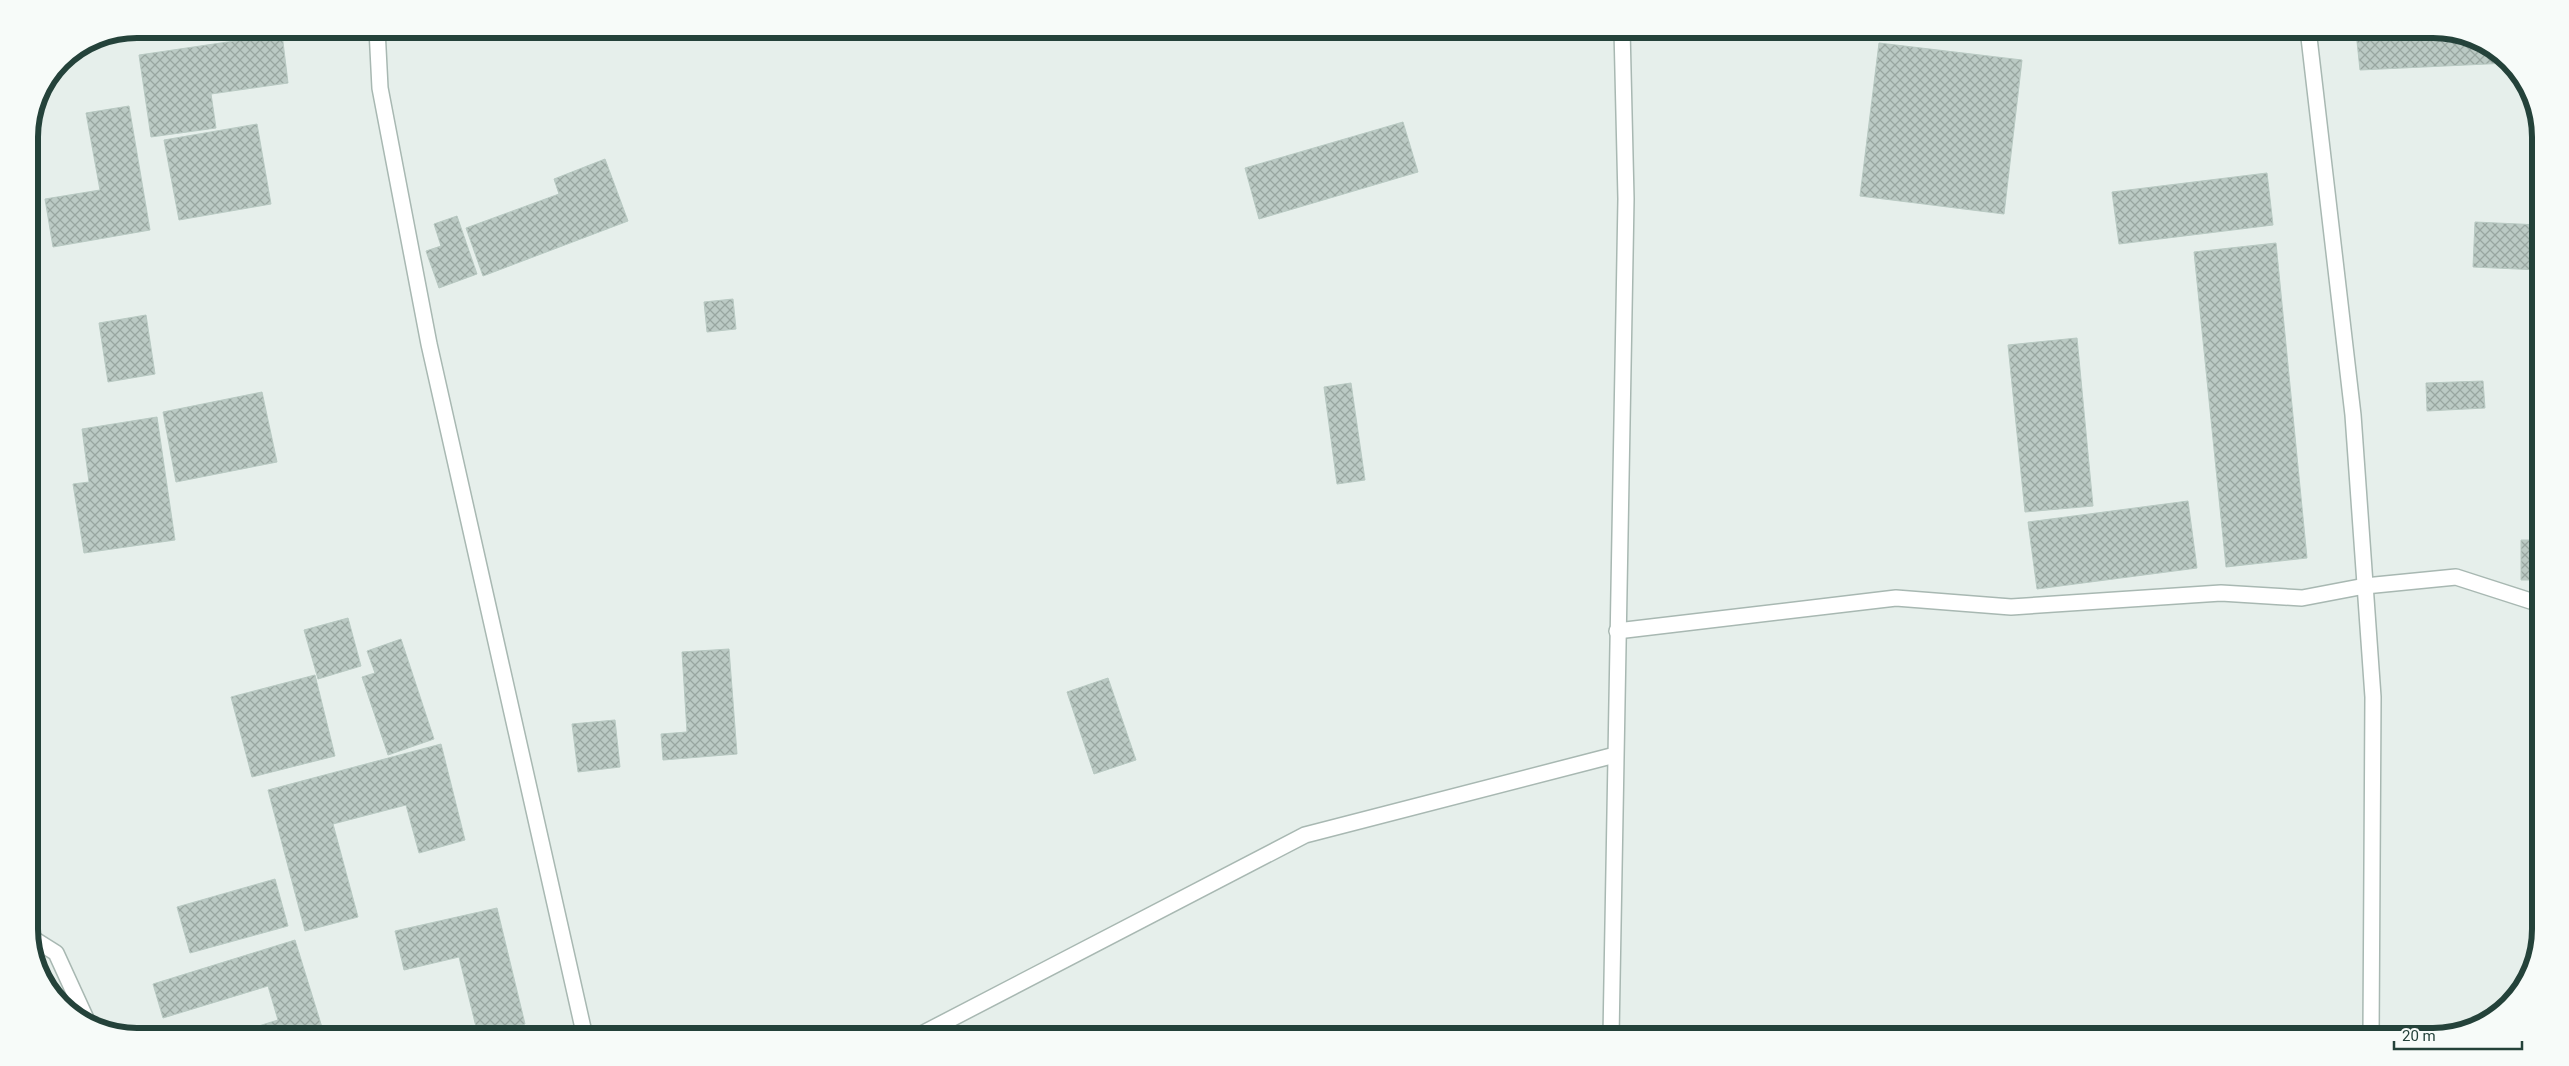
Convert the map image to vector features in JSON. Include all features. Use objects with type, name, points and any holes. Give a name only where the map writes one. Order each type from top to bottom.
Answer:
[{"type":"street","points":[[377,38],[380,88],[429,344],[583,1028]]},
{"type":"street","points":[[1611,1028],[1626,198],[1622,38]]},
{"type":"street","points":[[2309,38],[2353,415],[2373,697],[2371,1028]]},
{"type":"street","points":[[1617,631],[1896,598],[2012,607],[2221,593],[2302,598],[2366,586],[2456,577],[2532,601]]},
{"type":"street","points":[[933,1028],[1305,835],[1615,755]]},
{"type":"street","points":[[38,942],[56,953],[83,1013]]},
{"type":"building","points":[[255,38],[282,38],[288,83],[211,94],[216,128],[151,137],[139,55]]},
{"type":"building","points":[[2357,38],[2452,39],[2482,51],[2498,63],[2360,70]]},
{"type":"building","points":[[1879,43],[2022,60],[2004,214],[1860,196]]},
{"type":"building","points":[[129,106],[150,230],[53,247],[45,199],[100,190],[86,113]]},
{"type":"building","points":[[1403,122],[1418,172],[1259,219],[1245,168]]},
{"type":"building","points":[[257,124],[271,204],[179,220],[164,140]]},
{"type":"building","points":[[605,159],[628,221],[483,276],[466,228],[559,194],[554,179]]},
{"type":"building","points":[[2267,173],[2273,225],[2119,244],[2112,192]]},
{"type":"building","points":[[457,216],[477,274],[439,288],[426,251],[441,246],[434,224]]},
{"type":"building","points":[[2475,222],[2531,225],[2531,270],[2473,267]]},
{"type":"building","points":[[2276,243],[2307,558],[2226,567],[2194,252]]},
{"type":"building","points":[[733,299],[736,329],[707,332],[704,302]]},
{"type":"building","points":[[146,315],[155,374],[108,382],[99,323]]},
{"type":"building","points":[[2077,338],[2093,506],[2025,512],[2008,345]]},
{"type":"building","points":[[2483,381],[2485,408],[2427,411],[2426,383]]},
{"type":"building","points":[[1351,383],[1365,480],[1337,484],[1324,387]]},
{"type":"building","points":[[262,392],[277,462],[176,482],[163,412]]},
{"type":"building","points":[[157,417],[175,540],[84,553],[73,484],[89,482],[82,429]]},
{"type":"building","points":[[2188,501],[2197,568],[2037,589],[2028,522]]},
{"type":"building","points":[[2521,540],[2532,540],[2532,580],[2521,580]]},
{"type":"building","points":[[348,618],[361,666],[318,679],[304,630]]},
{"type":"building","points":[[401,639],[434,739],[388,755],[362,677],[375,673],[367,651]]},
{"type":"building","points":[[729,649],[737,754],[663,760],[661,734],[687,732],[682,652]]},
{"type":"building","points":[[315,675],[335,756],[252,777],[231,697]]},
{"type":"building","points":[[1108,678],[1136,760],[1094,774],[1067,692]]},
{"type":"building","points":[[615,720],[620,767],[578,772],[572,724]]},
{"type":"building","points":[[441,744],[465,840],[419,853],[406,805],[333,824],[358,917],[305,931],[268,790]]},
{"type":"building","points":[[275,879],[288,926],[190,953],[177,907]]},
{"type":"building","points":[[497,908],[525,1024],[508,1028],[476,1028],[459,957],[404,970],[395,931]]},
{"type":"building","points":[[295,940],[322,1028],[252,1028],[278,1020],[268,986],[163,1018],[153,984]]}]
